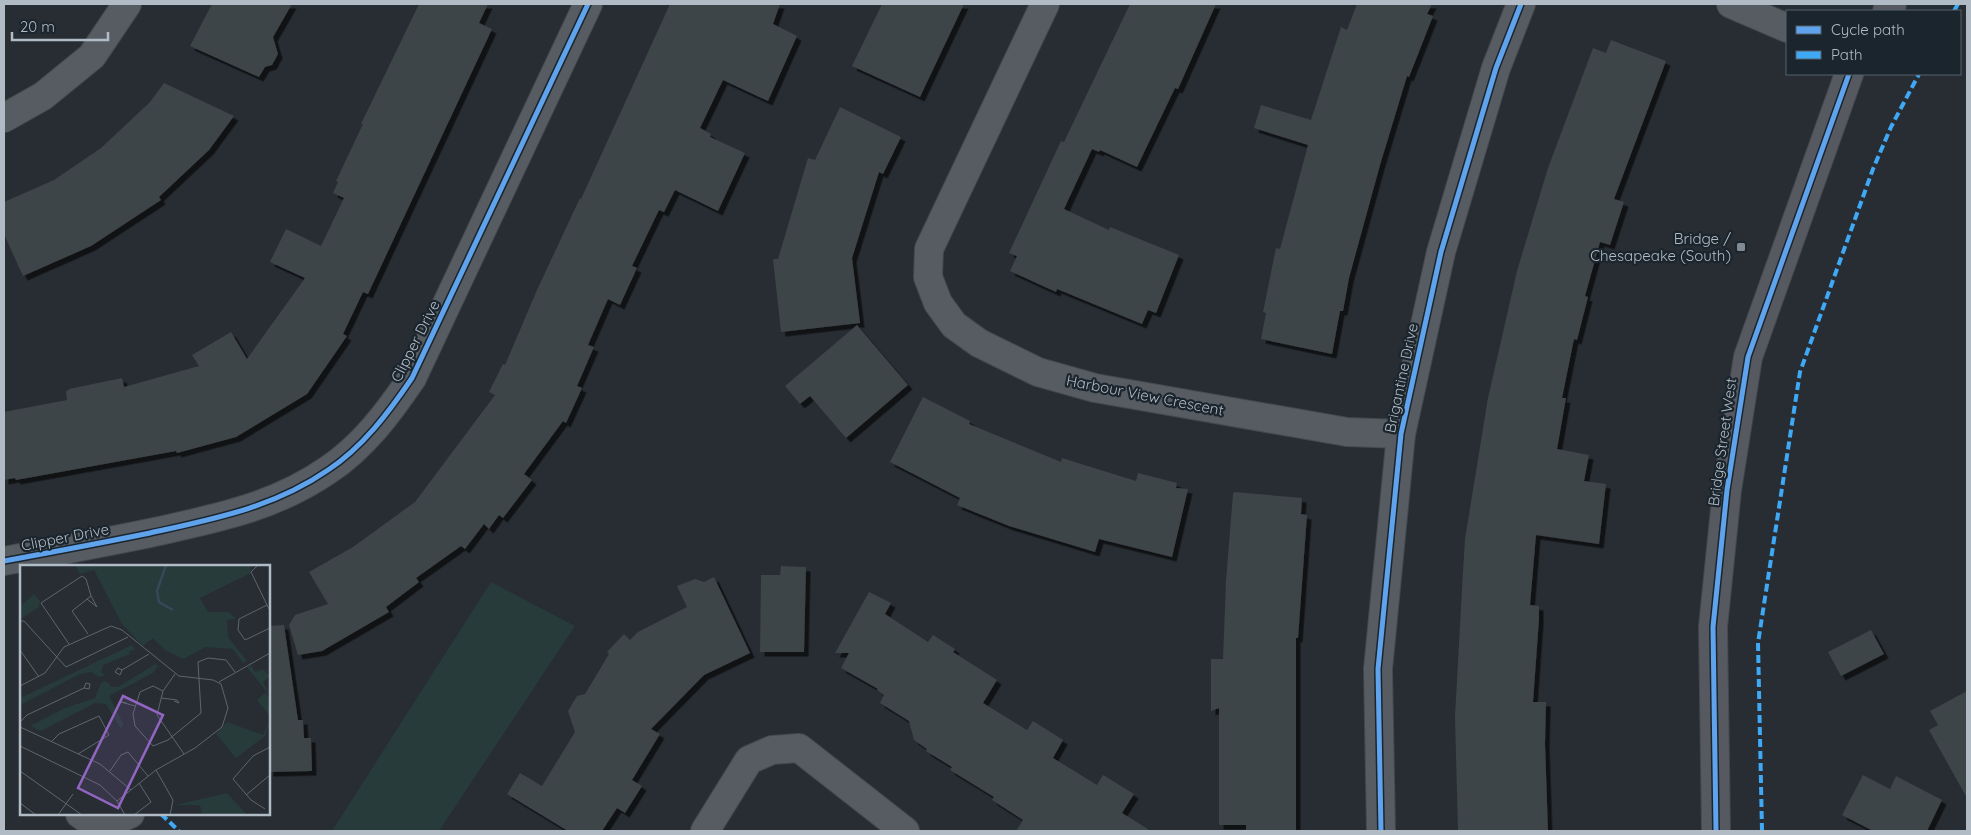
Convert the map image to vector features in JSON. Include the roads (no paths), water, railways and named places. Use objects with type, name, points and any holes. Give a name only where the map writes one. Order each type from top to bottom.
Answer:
[{"type":"main road","name":"Bridge Street West","points":[[1716,831],[1713,627],[1727,490],[1748,357],[1850,75]]},
{"type":"street","points":[[4,118],[43,96],[92,56],[127,4]]},
{"type":"street","name":"Clipper Drive","points":[[4,560],[68,558],[224,517],[258,506],[291,492],[329,470],[363,440],[390,412],[412,378],[588,4]]},
{"type":"street","name":"Harbour View Crescent","points":[[1045,4],[929,250],[928,277],[938,303],[954,325],[979,342],[1038,372],[1095,388],[1347,432],[1401,434]]},
{"type":"street","name":"Brigantine Drive","points":[[1381,831],[1378,669],[1401,434],[1442,252],[1496,68],[1521,4]]},
{"type":"street","points":[[1732,4],[1786,28]]},
{"type":"street","points":[[705,831],[749,760],[772,750],[798,748],[905,831]]},
{"type":"street","points":[[82,815],[96,821],[113,821],[128,815]]},
{"type":"place","name":"Bridge / Chesapeake (South)","points":[[1741,247]]}]
